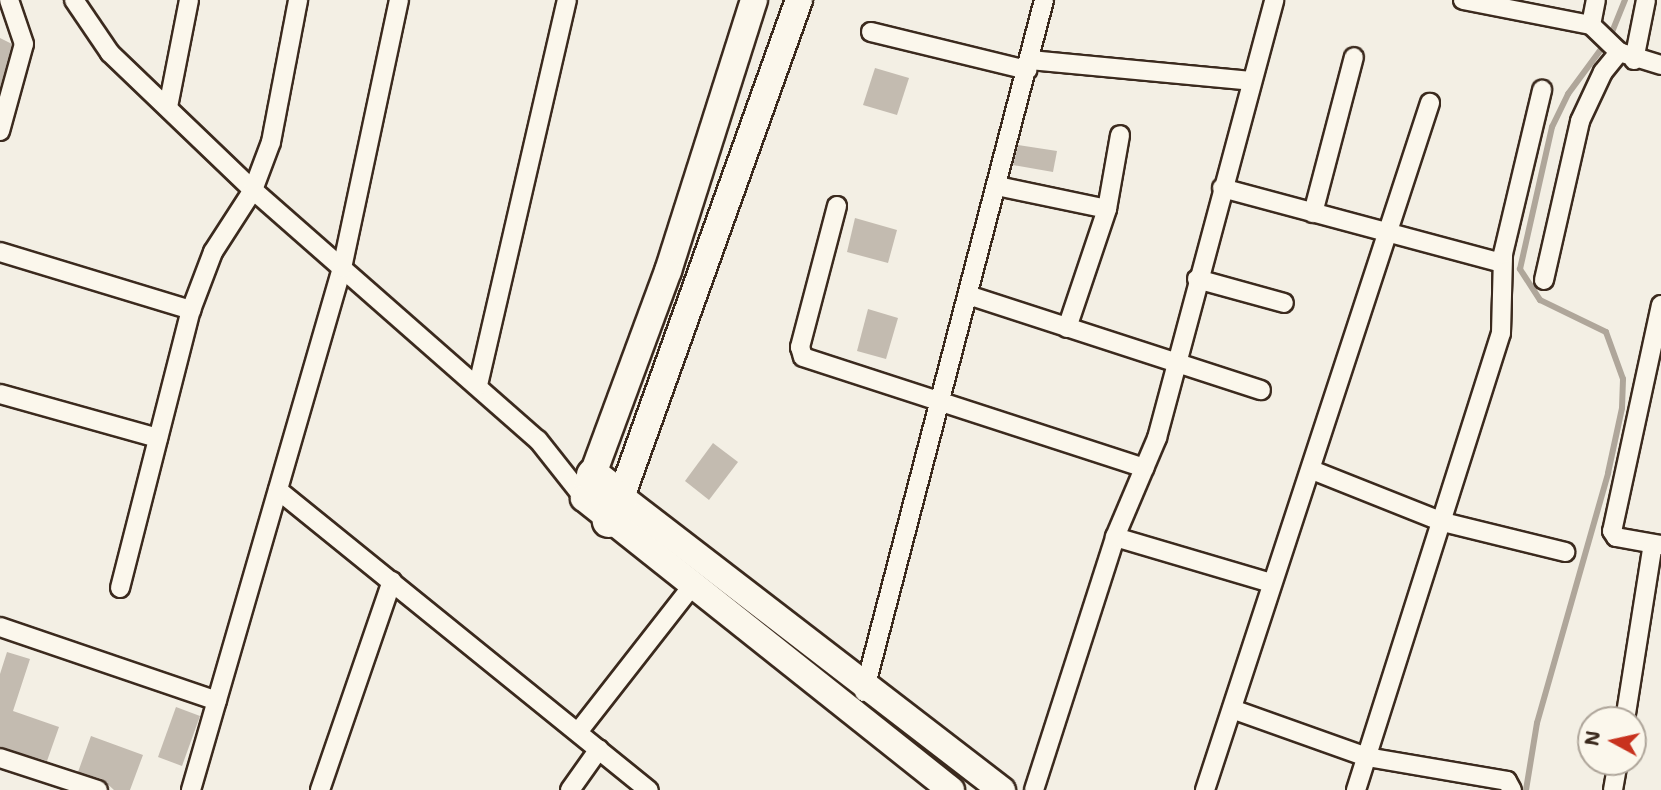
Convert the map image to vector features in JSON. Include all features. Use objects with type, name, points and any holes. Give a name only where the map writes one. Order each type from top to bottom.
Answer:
[{"type":"highway","points":[[588,486],[615,509]]},
{"type":"main road","points":[[588,486],[668,271],[754,0]]},
{"type":"main road","points":[[615,509],[799,0]]},
{"type":"main road","points":[[615,509],[692,586],[951,790]]},
{"type":"main road","points":[[615,509],[867,686],[1002,790]]},
{"type":"street","points":[[0,131],[24,44],[9,0]]},
{"type":"street","points":[[168,107],[189,0]]},
{"type":"street","points":[[120,588],[191,310],[214,252],[253,190],[271,142],[298,0]]},
{"type":"street","points":[[191,790],[342,268],[399,0]]},
{"type":"street","points":[[478,385],[567,0]]},
{"type":"street","points":[[856,716],[867,686],[1044,0]]},
{"type":"street","points":[[1034,790],[1115,537],[1157,438],[1197,279],[1274,0]]},
{"type":"street","points":[[1463,0],[1516,5],[1595,29],[1622,53],[1661,65]]},
{"type":"street","points":[[1595,29],[1596,0]]},
{"type":"street","points":[[1544,280],[1580,121],[1603,72],[1622,53],[1646,0]]},
{"type":"street","points":[[79,3],[110,53],[253,190],[478,385],[588,486]]},
{"type":"street","points":[[871,32],[1028,65],[1251,81]]},
{"type":"street","points":[[1313,213],[1354,57]]},
{"type":"street","points":[[1356,790],[1502,333],[1501,263],[1516,186],[1542,90]]},
{"type":"street","points":[[1205,790],[1271,583],[1312,470],[1390,233],[1430,103]]},
{"type":"street","points":[[1068,328],[1107,209],[1120,135]]},
{"type":"street","points":[[997,186],[1107,209]]},
{"type":"street","points":[[1222,188],[1501,263]]},
{"type":"street","points":[[837,206],[800,353],[940,405],[1144,468]]},
{"type":"street","points":[[0,252],[191,310]]},
{"type":"street","points":[[1197,279],[1283,303]]},
{"type":"street","points":[[968,295],[1261,390]]},
{"type":"street","points":[[1628,706],[1657,545],[1616,537],[1612,531],[1661,305]]},
{"type":"street","points":[[0,394],[158,438]]},
{"type":"street","points":[[1312,470],[1443,522],[1565,552]]},
{"type":"street","points":[[278,490],[649,790]]},
{"type":"street","points":[[1115,537],[1271,583]]},
{"type":"street","points":[[320,790],[393,581]]},
{"type":"street","points":[[578,732],[692,586]]},
{"type":"street","points":[[0,627],[217,701]]},
{"type":"street","points":[[1232,709],[1367,757],[1507,781],[1512,790]]},
{"type":"street","points":[[570,790],[599,749]]},
{"type":"street","points":[[0,758],[98,790]]},
{"type":"building","points":[[0,38],[12,44],[0,88]]},
{"type":"building","points":[[875,68],[909,78],[897,115],[863,105]]},
{"type":"building","points":[[1018,145],[1057,151],[1053,172],[1013,165]]},
{"type":"building","points":[[855,218],[897,230],[888,263],[847,252]]},
{"type":"building","points":[[868,309],[898,318],[886,359],[857,351]]},
{"type":"building","points":[[713,443],[738,462],[709,500],[685,481]]},
{"type":"building","points":[[7,652],[30,659],[13,711],[59,727],[47,761],[0,747],[0,674]]},
{"type":"building","points":[[176,707],[200,716],[182,766],[158,757]]},
{"type":"building","points":[[91,736],[143,755],[130,790],[114,790],[102,779],[78,772]]},
{"type":"waterway","points":[[1526,790],[1537,723],[1608,473],[1622,408],[1623,379],[1606,332],[1540,300],[1520,269],[1552,127],[1568,94],[1610,37],[1625,0]]}]
